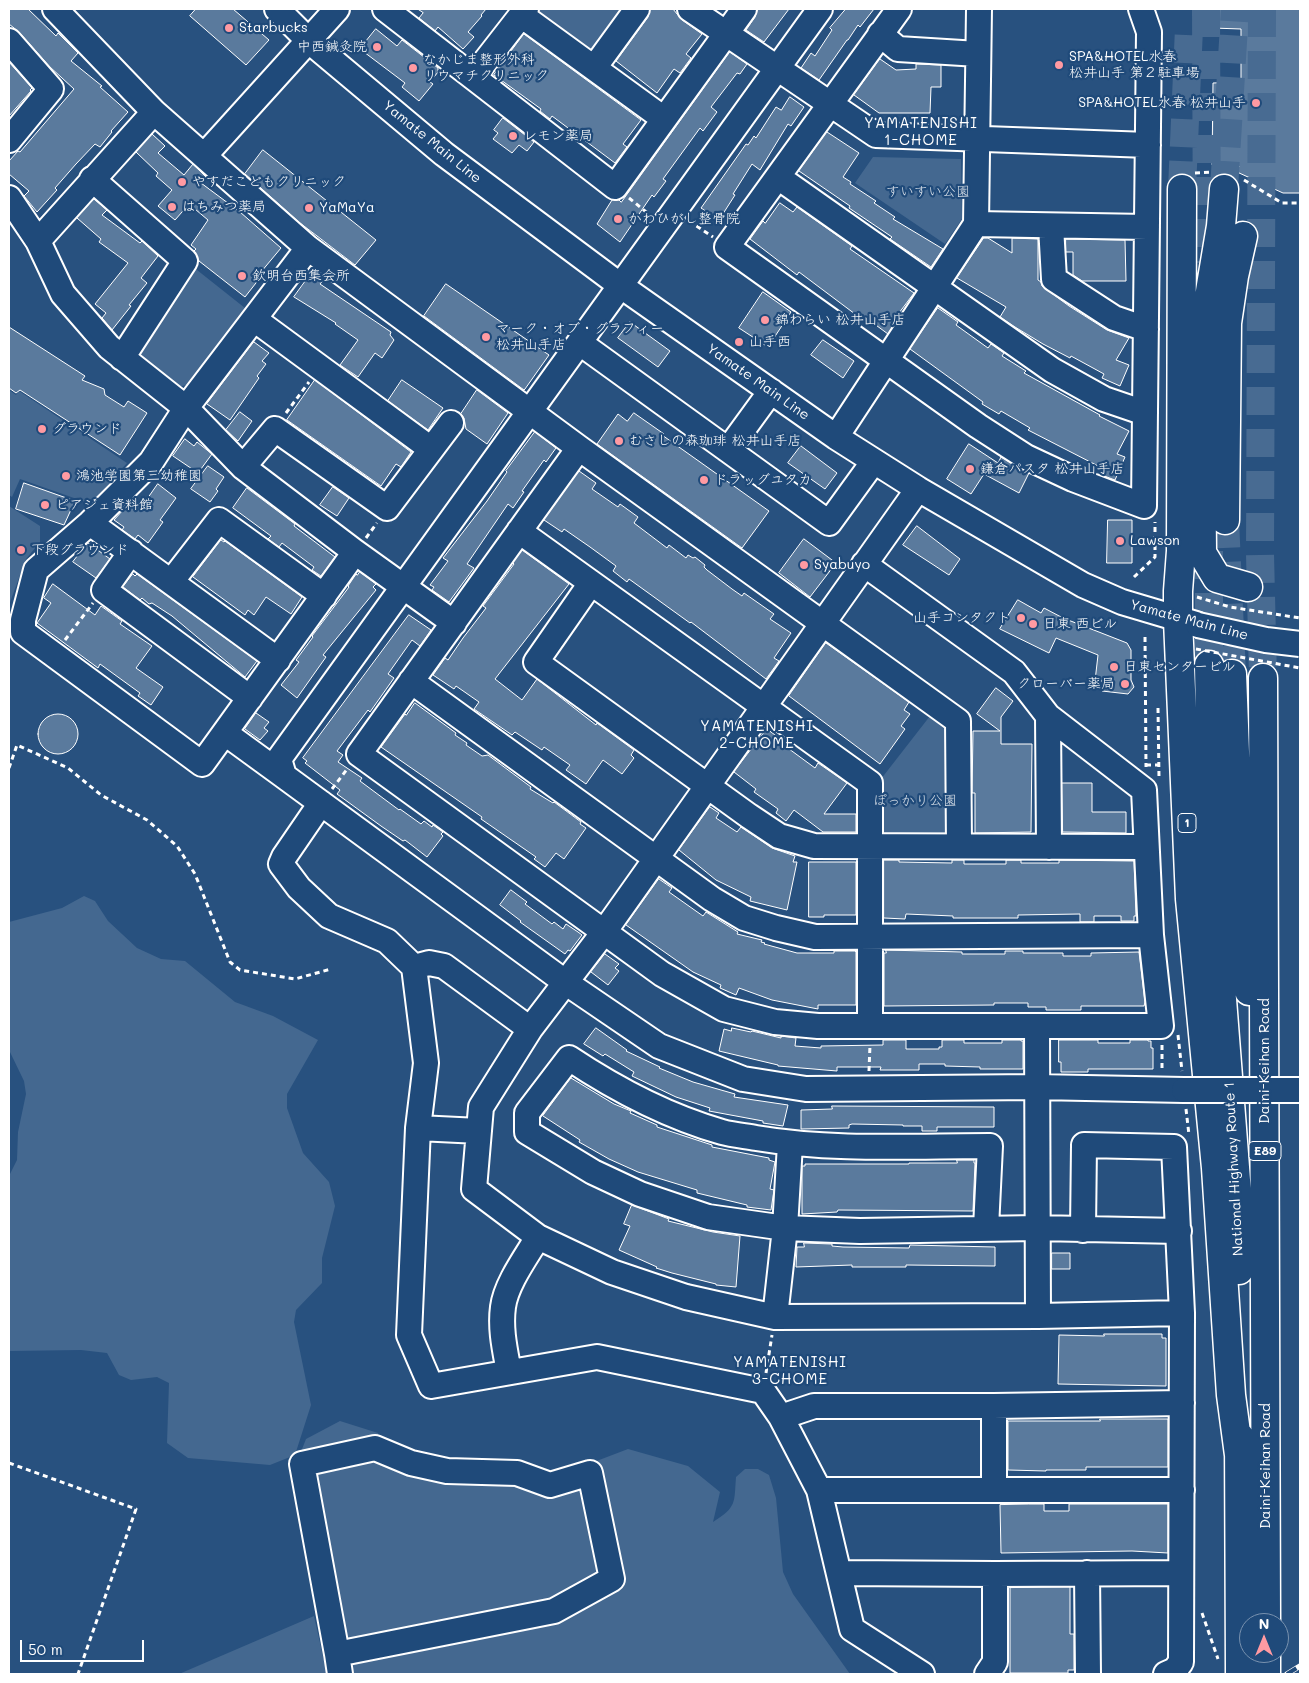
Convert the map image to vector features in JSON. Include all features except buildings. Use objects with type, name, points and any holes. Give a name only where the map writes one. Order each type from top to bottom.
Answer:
[{"type":"highway","name":"1","points":[[1182,189],[1181,551],[1178,591],[1188,622],[1190,899],[1216,1168],[1231,1395],[1240,1454]]},
{"type":"highway","points":[[1224,189],[1221,226],[1206,315],[1202,362],[1202,553],[1217,578],[1248,588]]},
{"type":"highway","points":[[1225,520],[1227,323],[1234,276],[1243,236]]},
{"type":"highway","points":[[1212,662],[1241,907],[1265,1162]]},
{"type":"highway","name":"National Highway Route 1","points":[[1212,662],[1213,883],[1240,1219],[1240,1674]]},
{"type":"highway","name":"Daini-Keihan Road","points":[[1263,678],[1266,1613]]},
{"type":"street","points":[[55,9],[154,112],[308,248],[579,448],[958,721],[959,846]]},
{"type":"street","name":"Yamate Main Line","points":[[277,9],[308,40],[444,154],[621,286],[836,437],[918,489],[1083,585],[1122,602],[1188,622],[1266,640],[1300,644]]},
{"type":"street","points":[[204,156],[337,9]]},
{"type":"street","points":[[594,68],[637,9]]},
{"type":"street","points":[[690,9],[876,135],[1148,145]]},
{"type":"street","points":[[395,12],[473,77],[615,187],[744,9]]},
{"type":"street","points":[[284,776],[279,759],[820,9]]},
{"type":"street","points":[[898,9],[727,247],[978,426],[1026,457],[1073,479],[1144,506],[1149,32],[1141,9]]},
{"type":"street","points":[[836,437],[976,224],[979,9]]},
{"type":"street","points":[[473,77],[524,12],[594,68],[664,120]]},
{"type":"street","points":[[880,34],[898,49],[978,54]]},
{"type":"street","points":[[9,41],[51,89],[9,140]]},
{"type":"street","points":[[38,241],[154,112]]},
{"type":"street","points":[[778,177],[1052,370],[1104,399],[1145,412]]},
{"type":"street","points":[[92,179],[185,261],[122,358]]},
{"type":"street","points":[[9,198],[38,241],[62,294],[109,347],[186,408],[243,467],[355,552],[454,623]]},
{"type":"street","points":[[976,224],[1147,228]]},
{"type":"street","points":[[1051,226],[1054,279],[1114,318],[1146,329]]},
{"type":"street","points":[[308,248],[186,408],[151,462],[90,523],[36,570],[23,620],[23,632],[202,764],[355,552]]},
{"type":"street","points":[[254,319],[431,449]]},
{"type":"street","points":[[580,342],[829,523],[874,461]]},
{"type":"street","points":[[728,450],[771,392]]},
{"type":"street","points":[[243,467],[275,429],[387,508],[451,423]]},
{"type":"street","points":[[579,448],[359,754],[662,974],[724,1009],[775,1022],[818,1026],[1161,1026],[1151,935],[1144,790],[1048,716],[1014,672],[864,564]]},
{"type":"street","points":[[918,489],[604,932],[530,1029],[481,1107],[474,1189],[538,1237],[612,1272],[686,1297],[775,1317],[1038,1316],[1182,1313]]},
{"type":"street","points":[[171,582],[219,520],[324,596]]},
{"type":"street","points":[[90,523],[278,660]]},
{"type":"street","points":[[519,531],[870,784],[870,1026]]},
{"type":"street","points":[[131,552],[104,590],[250,698]]},
{"type":"street","points":[[591,582],[536,662],[780,836],[814,846],[1146,847]]},
{"type":"street","points":[[411,681],[712,898],[744,918],[815,937],[1151,935]]},
{"type":"street","points":[[1048,716],[1049,847]]},
{"type":"street","points":[[225,733],[565,982],[659,1046],[743,1080],[806,1089],[1037,1087],[1300,1090]]},
{"type":"street","points":[[321,803],[281,864],[299,888],[329,916],[387,941],[414,967],[426,1063],[418,1128],[409,1335],[431,1386],[597,1357],[763,1390],[781,1417],[819,1490],[852,1630],[922,1674]]},
{"type":"street","points":[[414,967],[430,963],[444,966],[530,1029]]},
{"type":"street","points":[[1037,1026],[1038,1316]]},
{"type":"street","points":[[986,1228],[990,1146],[790,1144],[723,1132],[672,1115],[632,1097],[569,1058],[527,1113],[527,1132],[593,1172],[640,1194],[708,1217],[785,1228],[860,1231],[986,1228],[1179,1231]]},
{"type":"street","points":[[418,1128],[479,1131]]},
{"type":"street","points":[[775,1317],[785,1228],[790,1144]]},
{"type":"street","points":[[1083,1230],[1084,1145],[1174,1147],[1182,1313],[1181,1662],[1176,1670],[1166,1674]]},
{"type":"street","points":[[509,1372],[502,1335],[503,1305],[510,1285],[538,1237]]},
{"type":"street","points":[[781,1417],[814,1406],[1182,1403]]},
{"type":"street","points":[[994,1406],[994,1490]]},
{"type":"street","points":[[375,1448],[411,1463],[438,1469],[517,1473],[550,1485],[590,1473],[612,1579],[554,1611],[338,1664],[302,1464],[375,1448]]},
{"type":"street","points":[[819,1490],[1182,1490]]},
{"type":"street","points":[[839,1573],[1181,1573]]},
{"type":"street","points":[[1087,1573],[1088,1674]]},
{"type":"street","points":[[987,1674],[995,1662],[995,1574]]},
{"type":"path","points":[[615,187],[669,218],[727,247]]},
{"type":"path","points":[[1258,190],[1282,203],[1300,203]]},
{"type":"path","points":[[275,429],[320,367]]},
{"type":"path","points":[[355,552],[387,508]]},
{"type":"path","points":[[54,654],[104,590]]},
{"type":"path","points":[[1197,597],[1230,607],[1300,618]]},
{"type":"path","points":[[1144,790],[1146,765],[1145,638]]},
{"type":"path","points":[[1212,662],[1300,668]]},
{"type":"path","points":[[9,768],[17,746],[68,768],[102,795],[147,820],[177,846],[196,874],[230,962],[240,970],[295,979],[331,969]]},
{"type":"path","points":[[321,803],[359,754]]},
{"type":"path","points":[[1146,765],[1159,765]]},
{"type":"path","points":[[869,1088],[870,1026]]},
{"type":"path","points":[[1161,1026],[1163,1080]]},
{"type":"path","points":[[763,1390],[775,1317]]},
{"type":"path","points":[[9,1463],[136,1509],[78,1674]]},
{"type":"green space","points":[[537,9],[626,9],[597,50],[586,51],[539,18]]},
{"type":"green space","name":"すいすい公園","points":[[873,157],[961,159],[962,219],[945,244],[855,183]]},
{"type":"green space","points":[[192,266],[250,312],[196,383],[177,387],[131,353]]},
{"type":"green space","name":"グラウンド","points":[[9,390],[16,395],[19,391],[127,463],[91,504],[20,479],[12,497],[9,495]]},
{"type":"green space","name":"下段グラウンド","points":[[9,506],[40,526],[40,542],[26,559],[9,605]]},
{"type":"green space","name":"ぽっかり公園","points":[[930,716],[947,728],[950,837],[881,834],[881,779]]},
{"type":"green space","points":[[84,896],[95,901],[108,921],[137,948],[161,959],[185,961],[235,1002],[273,1016],[318,1040],[287,1094],[287,1108],[303,1153],[329,1182],[335,1206],[322,1258],[322,1283],[296,1310],[294,1322],[311,1405],[295,1455],[270,1465],[188,1458],[167,1443],[169,1383],[157,1377],[131,1380],[119,1375],[107,1353],[81,1350],[9,1351],[9,1176],[17,1160],[18,1132],[26,1094],[24,1081],[9,1050],[9,922],[62,908]]},
{"type":"green space","points":[[340,1421],[378,1433],[380,1444],[412,1457],[552,1478],[628,1449],[688,1466],[720,1492],[713,1522],[733,1504],[736,1477],[745,1469],[758,1469],[769,1475],[776,1498],[783,1572],[793,1594],[850,1674],[335,1674],[295,1467],[306,1439]]},
{"type":"green space","points":[[314,1616],[327,1674],[179,1674]]},
{"type":"tunnel","points":[[1206,9],[1207,263]]},
{"type":"tunnel","points":[[1224,189],[1235,9]]},
{"type":"tunnel","points":[[1262,9],[1260,554],[1263,678]]},
{"type":"tunnel","points":[[1182,189],[1189,28]]},
{"type":"tunnel","points":[[1225,520],[1232,674]]},
{"type":"tunnel","points":[[1209,551],[1209,665]]},
{"type":"railway","points":[[1287,1674],[1300,1666]]},
{"type":"place","name":"Starbucks","points":[[229,28]]},
{"type":"place","name":"中西鍼灸院","points":[[377,47]]},
{"type":"place","name":"SPA&HOTEL水春 松井山手 第２駐車場","points":[[1059,65]]},
{"type":"place","name":"なかじま整形外科 リウマチクリニック","points":[[413,68]]},
{"type":"place","name":"SPA&HOTEL水春 松井山手","points":[[1256,103]]},
{"type":"place","name":"レモン薬局","points":[[513,136]]},
{"type":"place","name":"やすだこどもクリニック","points":[[182,182]]},
{"type":"place","name":"はちみつ薬局","points":[[172,207]]},
{"type":"place","name":"YaMaYa","points":[[309,208]]},
{"type":"place","name":"かわひがし整骨院","points":[[618,219]]},
{"type":"place","name":"欽明台西集会所","points":[[242,276]]},
{"type":"place","name":"錦わらい 松井山手店","points":[[765,320]]},
{"type":"place","name":"マーク・オブ・グラフィー 松井山手店","points":[[486,337]]},
{"type":"place","name":"山手西","points":[[739,342]]},
{"type":"place","name":"グラウンド","points":[[42,429]]},
{"type":"place","name":"むさしの森珈琲 松井山手店","points":[[619,441]]},
{"type":"place","name":"鎌倉パスタ 松井山手店","points":[[970,469]]},
{"type":"place","name":"鴻池学園第三幼稚園","points":[[66,476]]},
{"type":"place","name":"ドラッグユタカ","points":[[704,480]]},
{"type":"place","name":"ピアジェ資料館","points":[[45,505]]},
{"type":"place","name":"Lawson","points":[[1120,541]]},
{"type":"place","name":"下段グラウンド","points":[[21,550]]},
{"type":"place","name":"Syabuyo","points":[[804,565]]},
{"type":"place","name":"山手コンタクト","points":[[1021,618]]},
{"type":"place","name":"日東 西ビル","points":[[1033,624]]},
{"type":"place","name":"日東センタービル","points":[[1114,667]]},
{"type":"place","name":"クローバー薬局","points":[[1125,684]]},
{"type":"district","name":"YAMATENISHI 1-CHOME","points":[[921,132]]},
{"type":"district","name":"YAMATENISHI 2-CHOME","points":[[757,734]]},
{"type":"district","name":"YAMATENISHI 3-CHOME","points":[[790,1370]]}]
